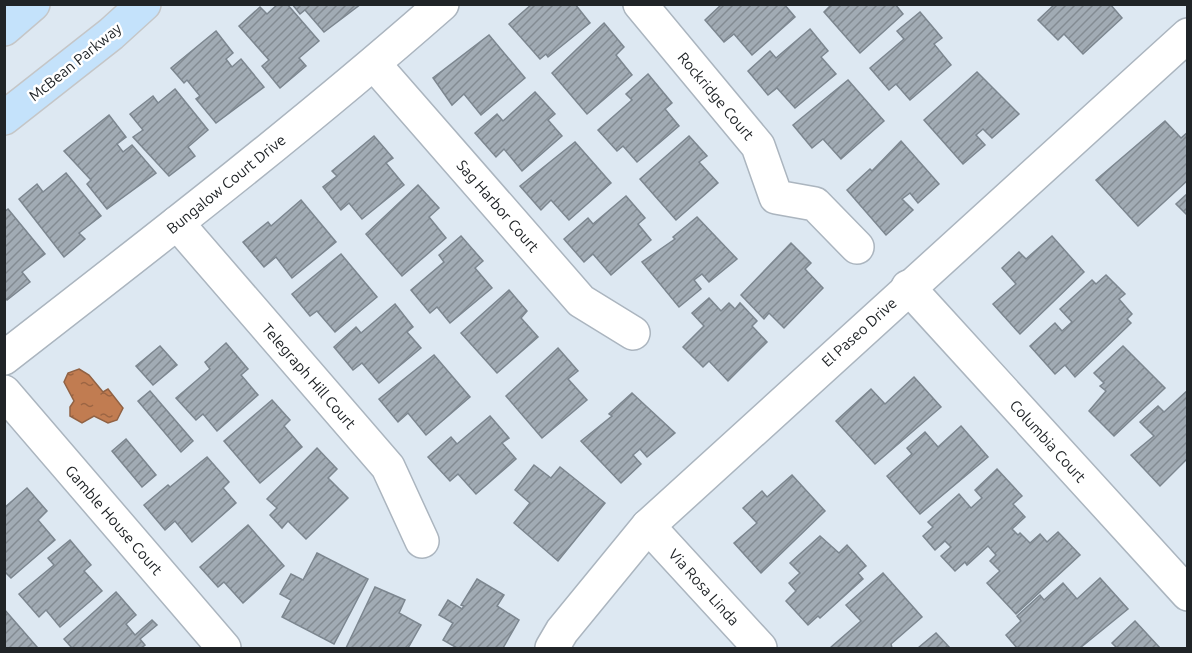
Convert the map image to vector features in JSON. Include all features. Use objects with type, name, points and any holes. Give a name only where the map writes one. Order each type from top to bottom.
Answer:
[{"type":"main road","points":[[4,29],[33,4]]},
{"type":"main road","name":"McBean Parkway","points":[[4,118],[111,34],[144,4]]},
{"type":"street","name":"Bungalow Court Drive","points":[[4,358],[177,224],[374,64],[442,4]]},
{"type":"street","name":"Rockridge Court","points":[[640,4],[758,146],[776,197],[815,204],[857,247]]},
{"type":"street","name":"El Paseo Drive","points":[[552,648],[562,632],[648,526],[908,287],[1188,35]]},
{"type":"street","name":"Sag Harbor Court","points":[[374,64],[581,301],[633,333]]},
{"type":"street","name":"Telegraph Hill Court","points":[[177,224],[388,467],[422,541]]},
{"type":"street","name":"Columbia Court","points":[[908,287],[1188,594]]},
{"type":"street","name":"Gamble House Court","points":[[4,392],[224,648]]},
{"type":"street","name":"Via Rosa Linda","points":[[648,526],[760,648]]},
{"type":"water","points":[[79,369],[89,375],[103,392],[108,389],[123,408],[117,420],[108,423],[94,416],[82,423],[70,416],[70,407],[74,401],[64,382],[68,373]]},
{"type":"building","points":[[278,4],[287,4],[319,41],[299,58],[306,66],[280,88],[262,66],[269,60],[239,26],[260,7],[267,14]]},
{"type":"building","points":[[292,4],[361,4],[324,32],[305,10],[300,14]]},
{"type":"building","points":[[532,4],[575,4],[590,23],[548,57],[546,54],[540,59],[509,24]]},
{"type":"building","points":[[722,4],[784,4],[795,17],[752,55],[734,34],[724,42],[705,20]]},
{"type":"building","points":[[832,4],[895,4],[903,14],[860,53],[824,12]]},
{"type":"building","points":[[1055,4],[1110,4],[1122,18],[1083,54],[1064,34],[1058,40],[1038,20]]},
{"type":"building","points":[[920,12],[942,38],[934,44],[951,65],[910,100],[896,84],[889,90],[870,68],[904,39],[897,31]]},
{"type":"building","points":[[604,23],[624,47],[616,55],[632,75],[587,114],[552,73]]},
{"type":"building","points":[[810,29],[828,51],[821,57],[836,74],[795,108],[777,88],[768,95],[748,71],[770,51],[776,58]]},
{"type":"building","points":[[216,31],[233,53],[226,59],[232,67],[241,59],[264,87],[216,123],[196,99],[200,96],[187,80],[184,83],[171,68]]},
{"type":"building","points":[[489,35],[525,78],[481,115],[464,94],[452,105],[433,78]]},
{"type":"building","points":[[977,72],[1019,114],[992,138],[983,129],[976,135],[985,145],[963,164],[924,120]]},
{"type":"building","points":[[648,74],[672,103],[665,109],[679,126],[637,162],[623,146],[617,151],[598,130],[632,100],[626,94]]},
{"type":"building","points":[[848,80],[884,121],[841,159],[823,139],[812,148],[793,125]]},
{"type":"building","points":[[175,89],[208,130],[188,147],[195,156],[169,176],[133,137],[143,130],[130,114],[153,96],[158,103]]},
{"type":"building","points":[[535,92],[555,114],[548,120],[562,136],[522,171],[504,149],[496,157],[475,133],[497,114],[503,121]]},
{"type":"building","points":[[109,115],[126,137],[117,144],[123,152],[132,145],[156,173],[107,209],[87,184],[91,180],[64,151]]},
{"type":"building","points":[[1165,121],[1181,138],[1188,132],[1188,180],[1138,226],[1096,180]]},
{"type":"building","points":[[374,136],[393,158],[386,163],[404,185],[362,219],[349,203],[341,210],[323,187],[337,176],[332,171]]},
{"type":"building","points":[[689,136],[707,156],[699,162],[718,183],[676,220],[640,179]]},
{"type":"building","points":[[901,141],[939,184],[918,203],[910,193],[902,199],[913,210],[886,235],[847,190],[870,169],[872,171]]},
{"type":"building","points":[[575,142],[611,183],[569,220],[551,200],[541,210],[520,186]]},
{"type":"building","points":[[66,173],[101,216],[79,233],[85,239],[64,257],[19,199],[37,184],[43,192]]},
{"type":"building","points":[[418,185],[439,208],[429,217],[446,238],[402,276],[366,234]]},
{"type":"building","points":[[1188,193],[1188,216],[1176,204]]},
{"type":"building","points":[[626,196],[645,218],[638,224],[651,240],[611,275],[593,254],[584,262],[564,239],[588,218],[593,224]]},
{"type":"building","points":[[301,200],[336,242],[292,278],[276,257],[264,267],[243,242],[268,222],[271,226]]},
{"type":"building","points":[[8,209],[45,254],[22,272],[30,282],[7,300],[4,297],[4,212]]},
{"type":"building","points":[[697,217],[737,259],[709,282],[702,274],[694,280],[701,289],[679,307],[642,262],[675,239],[673,237]]},
{"type":"building","points":[[461,236],[483,261],[475,268],[492,288],[450,323],[437,307],[430,313],[411,290],[444,262],[439,255]]},
{"type":"building","points":[[1052,236],[1084,272],[1020,334],[993,304],[1016,284],[1002,268],[1019,252],[1026,259]]},
{"type":"building","points":[[791,243],[811,263],[805,269],[823,288],[784,328],[769,313],[764,319],[741,295]]},
{"type":"building","points":[[341,254],[377,297],[335,332],[317,311],[310,316],[292,294]]},
{"type":"building","points":[[1106,275],[1125,294],[1119,299],[1132,314],[1127,319],[1131,323],[1075,377],[1065,365],[1055,374],[1030,346],[1055,323],[1062,331],[1072,322],[1060,309],[1092,280],[1096,284]]},
{"type":"building","points":[[509,290],[527,311],[521,318],[538,337],[497,373],[461,333]]},
{"type":"building","points":[[709,298],[721,311],[729,303],[735,309],[740,303],[757,321],[752,326],[767,342],[728,381],[709,361],[703,367],[683,347],[704,326],[692,313]]},
{"type":"building","points":[[395,304],[413,327],[407,332],[421,348],[379,383],[362,363],[353,370],[334,347],[356,327],[361,333]]},
{"type":"building","points":[[226,343],[248,369],[241,375],[258,395],[217,431],[203,414],[196,420],[176,398],[210,369],[205,362]]},
{"type":"building","points":[[160,346],[177,365],[153,385],[136,366]]},
{"type":"building","points":[[1123,346],[1165,388],[1114,436],[1089,411],[1106,391],[1100,386],[1104,383],[1094,373]]},
{"type":"building","points":[[558,348],[578,371],[568,379],[587,400],[542,438],[506,396]]},
{"type":"building","points":[[434,355],[470,397],[426,435],[408,413],[398,422],[379,399]]},
{"type":"building","points":[[914,377],[941,407],[875,464],[836,421],[871,389],[885,404]]},
{"type":"building","points":[[1188,390],[1188,458],[1160,486],[1131,455],[1154,436],[1140,422],[1158,406],[1164,412]]},
{"type":"building","points":[[150,391],[193,441],[181,452],[138,401]]},
{"type":"building","points":[[632,393],[675,433],[647,457],[640,449],[633,455],[641,464],[621,483],[581,441],[612,416],[609,414]]},
{"type":"building","points":[[272,400],[290,420],[284,426],[302,447],[260,483],[224,441]]},
{"type":"building","points":[[490,416],[509,438],[502,443],[516,459],[476,494],[458,474],[450,481],[428,457],[451,437],[457,444]]},
{"type":"building","points":[[961,426],[988,457],[920,514],[887,476],[912,454],[907,448],[925,432],[938,447]]},
{"type":"building","points":[[126,439],[156,475],[142,487],[112,451]]},
{"type":"building","points":[[317,448],[337,469],[328,478],[348,498],[306,539],[288,521],[282,528],[270,515],[277,508],[267,499]]},
{"type":"building","points":[[207,457],[229,482],[223,488],[236,503],[192,542],[175,521],[165,530],[144,505]]},
{"type":"building","points":[[534,465],[551,478],[560,467],[605,503],[558,561],[514,523],[530,503],[515,490]]},
{"type":"building","points":[[997,469],[1022,496],[1013,504],[1025,517],[1012,529],[1030,543],[1040,534],[1047,542],[1058,532],[1080,555],[1016,614],[987,583],[1000,571],[990,561],[996,555],[988,546],[967,565],[965,562],[955,571],[941,556],[951,547],[945,541],[935,550],[923,536],[933,527],[928,522],[959,494],[971,508],[982,498],[975,490]]},
{"type":"building","points":[[792,475],[825,511],[761,573],[734,543],[757,523],[743,508],[762,491],[767,497]]},
{"type":"building","points":[[27,488],[47,511],[38,520],[55,540],[11,578],[4,571],[4,508]]},
{"type":"building","points":[[248,525],[284,566],[243,603],[224,582],[218,587],[200,567]]},
{"type":"building","points":[[820,536],[839,553],[847,545],[866,566],[858,573],[863,579],[820,618],[818,616],[808,625],[786,601],[796,591],[789,583],[800,573],[790,563]]},
{"type":"building","points":[[70,540],[91,565],[84,571],[102,591],[60,627],[46,610],[39,617],[19,594],[54,565],[48,558]]},
{"type":"building","points":[[317,553],[368,579],[334,644],[282,617],[291,600],[280,594],[291,574],[303,580]]},
{"type":"building","points":[[883,573],[922,617],[891,644],[892,648],[830,648],[861,621],[846,605]]},
{"type":"building","points":[[1100,578],[1128,609],[1080,648],[1017,648],[1006,635],[1021,621],[1017,616],[1040,595],[1044,600],[1063,583],[1077,599]]},
{"type":"building","points":[[477,579],[504,595],[497,606],[519,620],[503,648],[457,648],[443,640],[453,623],[439,615],[448,600],[462,609],[464,606],[461,605]]},
{"type":"building","points":[[375,587],[405,600],[399,613],[421,625],[408,648],[346,648]]},
{"type":"building","points":[[116,592],[136,615],[126,624],[135,635],[152,620],[157,625],[140,639],[145,645],[141,648],[72,648],[64,639]]},
{"type":"building","points":[[4,609],[37,647],[36,648],[4,648]]},
{"type":"building","points":[[1135,621],[1160,648],[1117,648],[1112,643]]},
{"type":"building","points":[[936,633],[950,648],[918,648]]}]
